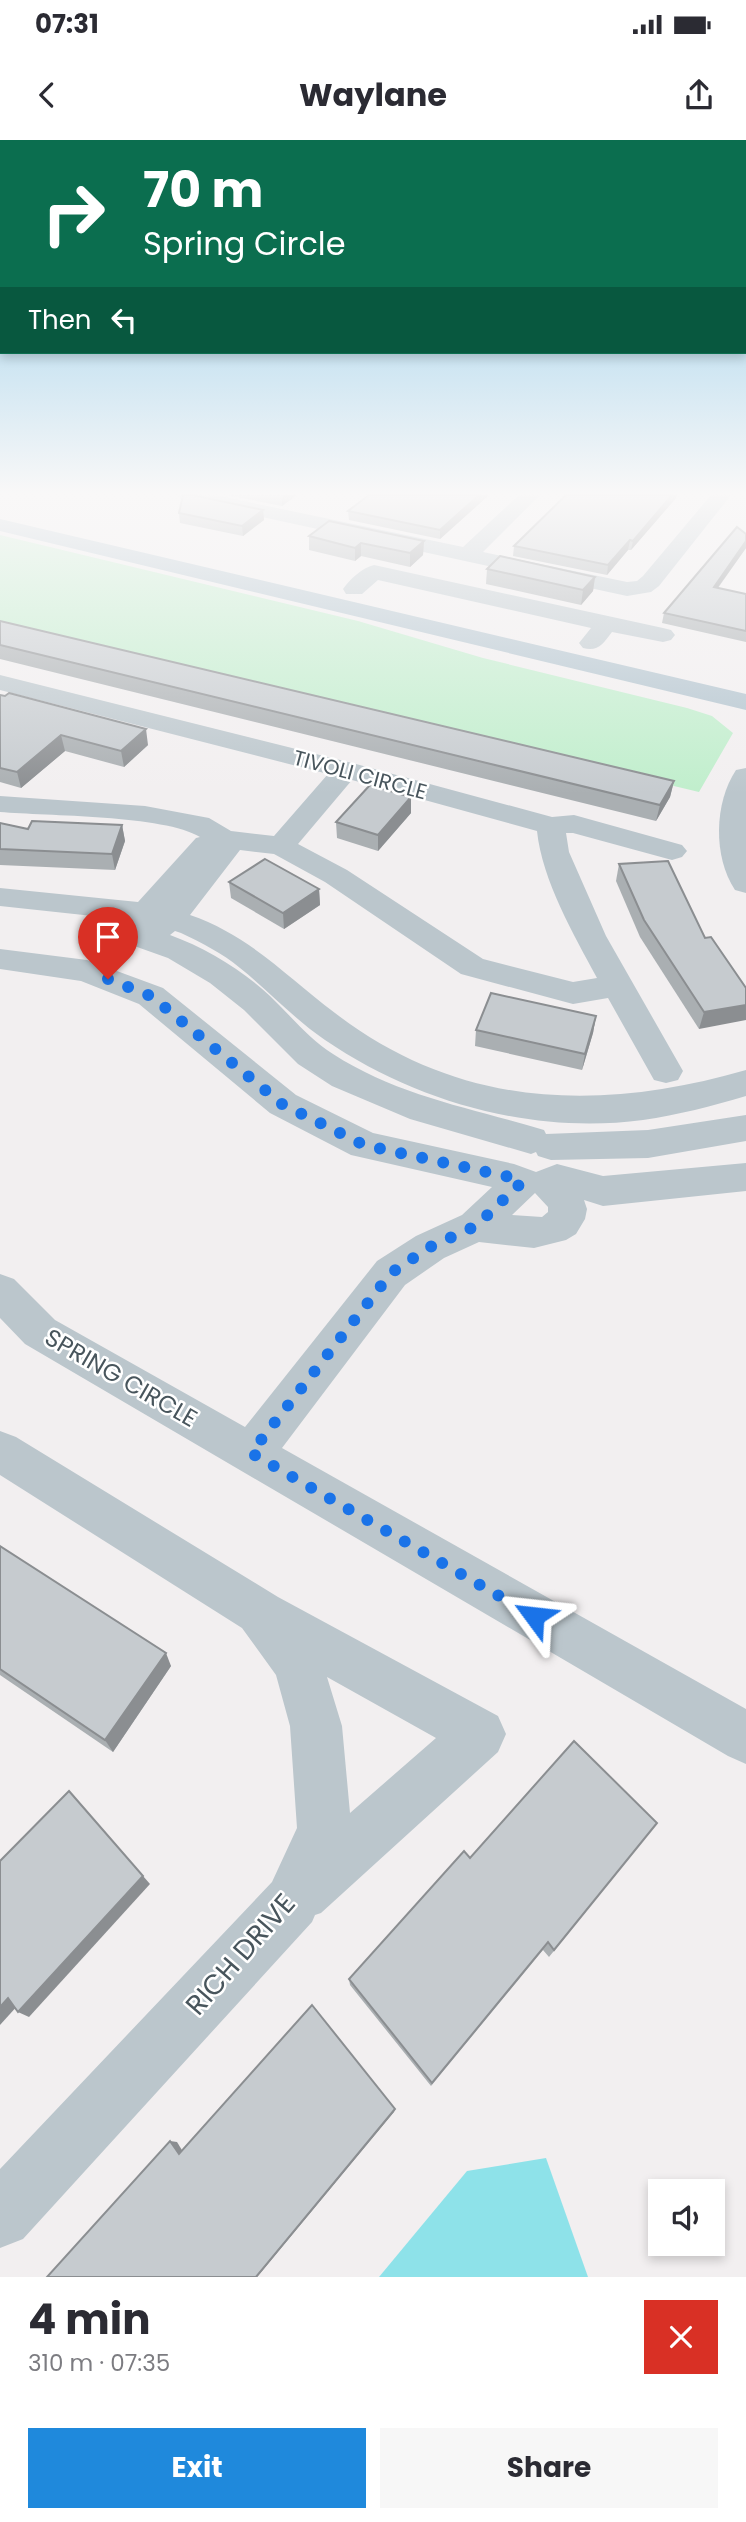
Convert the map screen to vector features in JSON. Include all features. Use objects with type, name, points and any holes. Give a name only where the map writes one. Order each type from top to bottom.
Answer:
[{"type":"main road","points":[[294,595],[746,702]]},
{"type":"main road","points":[[380,595],[746,680]]},
{"type":"street","points":[[475,595],[663,635]]},
{"type":"street","points":[[591,643],[606,624]]},
{"type":"street","name":"TIVOLI CIRCLE","points":[[0,682],[346,770],[551,826],[574,824],[672,851]]},
{"type":"street","points":[[281,846],[346,770]]},
{"type":"street","points":[[746,776],[733,811],[732,831],[737,862],[746,884]]},
{"type":"street","points":[[0,804],[145,814],[200,824],[224,839],[281,846],[337,876],[471,967],[573,993],[617,986]]},
{"type":"street","points":[[551,826],[554,852],[590,936],[666,1071]]},
{"type":"street","points":[[0,919],[100,928],[154,923],[226,851],[224,839]]},
{"type":"street","points":[[0,897],[154,923],[216,938],[263,968],[336,1032],[431,1083],[490,1099],[538,1157],[568,1208],[565,1220],[556,1229],[542,1232],[476,1226]]},
{"type":"street","points":[[0,959],[87,971],[151,996],[282,1104],[364,1145],[538,1157],[648,1144],[746,1128]]},
{"type":"street","points":[[251,1453],[391,1273],[430,1247],[476,1226],[538,1157],[615,1111],[704,1097],[746,1083]]},
{"type":"street","points":[[538,1157],[603,1191],[746,1177]]},
{"type":"street","name":"SPRING CIRCLE","points":[[0,1291],[40,1332],[746,1738]]},
{"type":"street","name":"RICH DRIVE","points":[[0,1451],[259,1611],[298,1663],[316,1726],[324,1829],[292,1902],[0,2216]]},
{"type":"street","points":[[259,1611],[480,1734],[292,1902]]},
{"type":"green space","points":[[0,595],[249,595],[358,621],[483,658],[687,708],[712,716],[733,733],[699,792],[0,625]]},
{"type":"water","points":[[546,2158],[588,2277],[379,2277],[467,2171]]},
{"type":"building","points":[[680,595],[746,595],[746,631],[664,613]]},
{"type":"building","points":[[0,621],[674,781],[660,805],[0,645]]},
{"type":"building","points":[[9,693],[146,729],[121,751],[61,735],[17,772],[0,768],[0,695]]},
{"type":"building","points":[[370,785],[411,797],[378,835],[336,822]]},
{"type":"building","points":[[32,821],[122,825],[112,854],[0,849],[0,823],[28,829]]},
{"type":"building","points":[[265,859],[319,889],[283,913],[229,882]]},
{"type":"building","points":[[668,861],[705,938],[711,937],[746,988],[746,1005],[704,1012],[644,920],[619,864]]},
{"type":"building","points":[[491,993],[596,1016],[585,1054],[476,1030]]},
{"type":"building","points":[[0,1546],[166,1653],[105,1740],[0,1669]]},
{"type":"building","points":[[574,1741],[657,1823],[554,1950],[548,1942],[432,2083],[349,1979],[464,1851],[470,1858]]},
{"type":"building","points":[[69,1791],[143,1876],[18,2012],[8,1998],[0,2007],[0,1861]]},
{"type":"building","points":[[312,2005],[395,2109],[256,2277],[47,2277],[170,2141],[179,2154]]},
{"type":"route","points":[[108,979],[151,996],[282,1104],[364,1145],[522,1182],[476,1226],[430,1247],[391,1273],[251,1453],[534,1616]]}]
